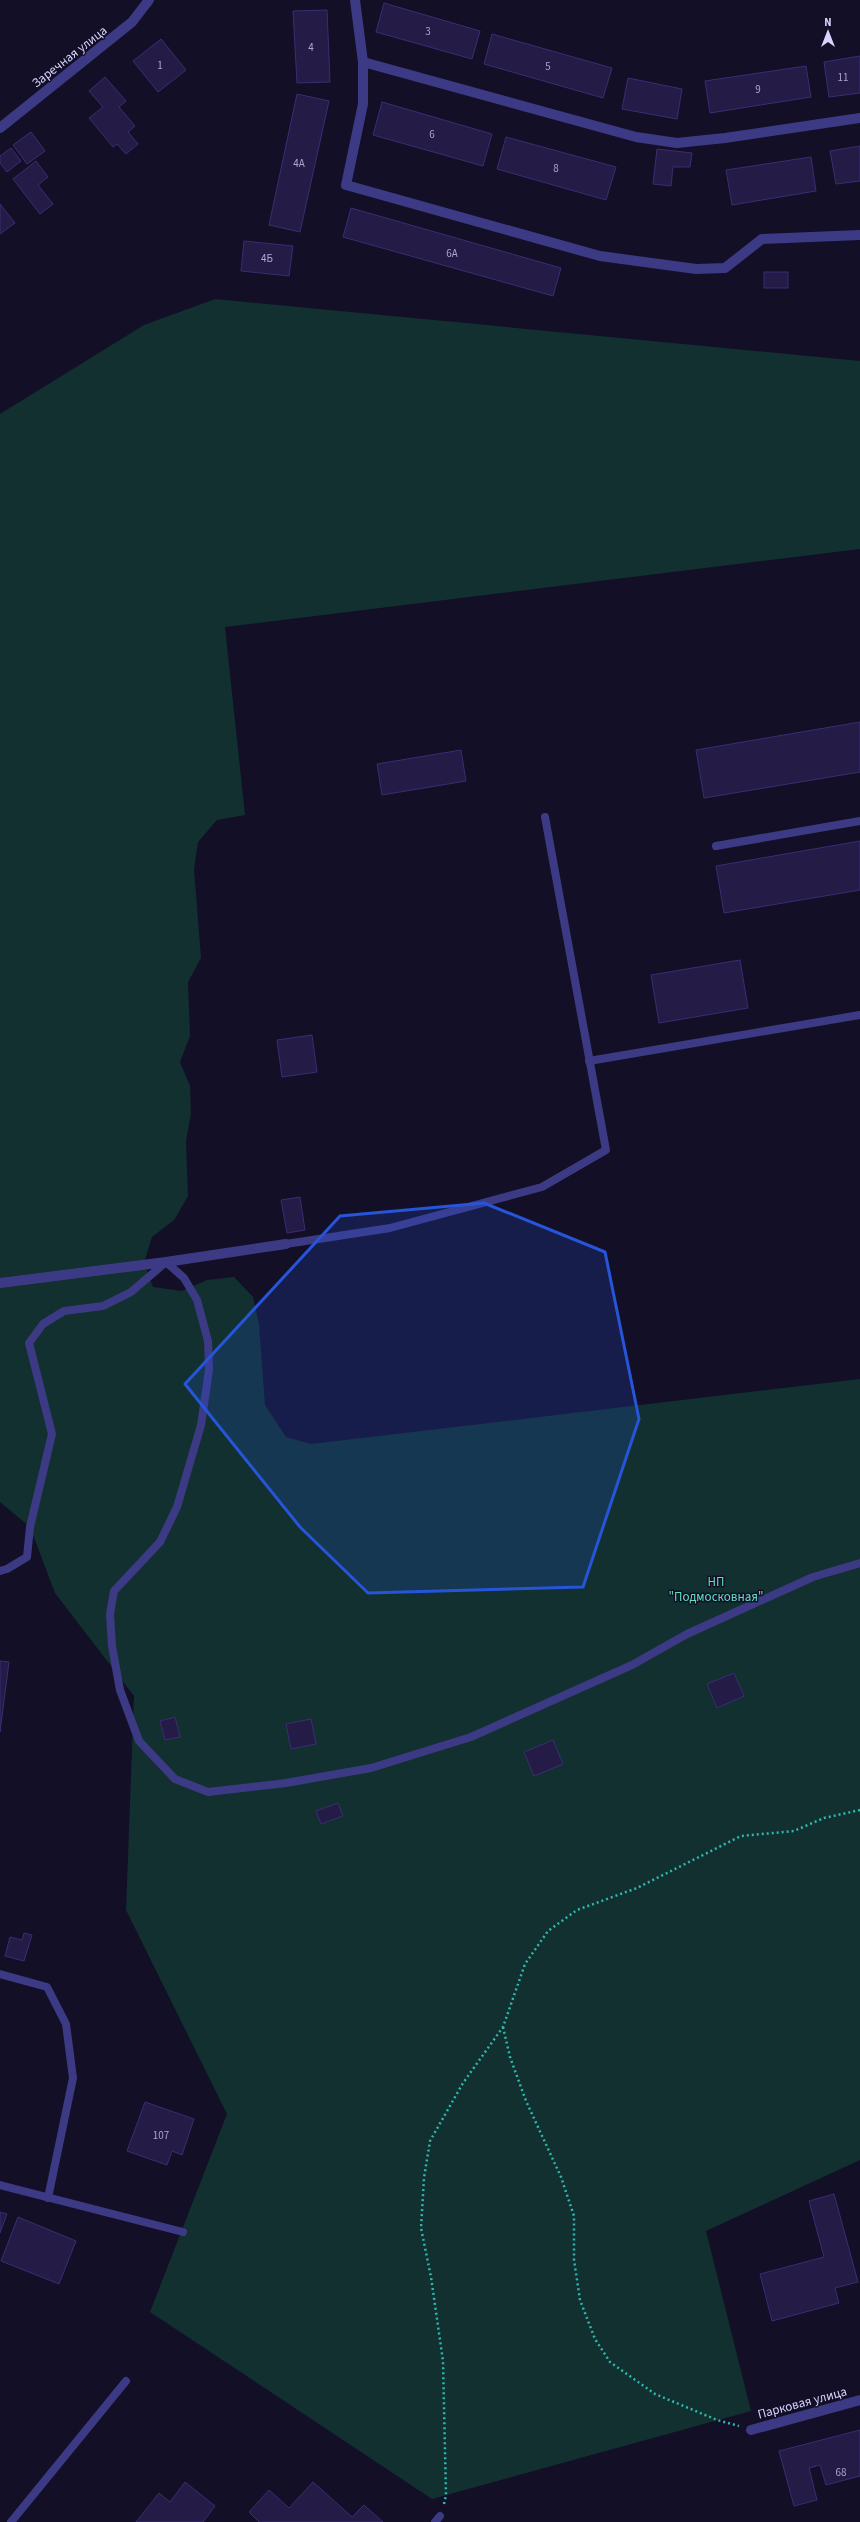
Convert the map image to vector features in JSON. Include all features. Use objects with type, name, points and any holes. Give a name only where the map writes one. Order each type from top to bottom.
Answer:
[{"type":"street","name":"Заречная улица","points":[[0,128],[132,22],[149,0]]},
{"type":"street","points":[[355,0],[363,62],[363,104],[346,185],[600,256],[696,269],[725,268],[762,239],[860,235]]},
{"type":"street","points":[[363,62],[636,137],[677,143],[725,138],[860,118]]},
{"type":"street","points":[[0,1283],[166,1262],[286,1244]]},
{"type":"street","name":"Парковая улица","points":[[751,2430],[860,2400]]},
{"type":"lane","points":[[286,1244],[390,1228],[542,1187],[606,1150],[545,816]]},
{"type":"lane","points":[[716,846],[860,821]]},
{"type":"lane","points":[[589,1061],[860,1015]]},
{"type":"lane","points":[[0,1571],[7,1569],[28,1557],[30,1527],[52,1434],[29,1343],[43,1324],[64,1311],[102,1306],[131,1292],[166,1262],[184,1278],[197,1300],[208,1341],[209,1370],[200,1425],[177,1507],[160,1542],[114,1591],[110,1614],[112,1646],[120,1690],[139,1741],[175,1779],[208,1792],[286,1783],[370,1768],[471,1737],[632,1665],[687,1634],[813,1577],[860,1563]]},
{"type":"lane","points":[[0,1974],[47,1987],[66,2024],[73,2078],[48,2198]]},
{"type":"lane","points":[[0,2185],[184,2232]]},
{"type":"lane","points":[[11,2522],[126,2381]]},
{"type":"path","points":[[438,2519],[446,2495],[443,2361],[431,2277],[421,2228],[424,2178],[430,2141],[463,2083],[503,2026],[525,1964],[548,1931],[577,1910],[637,1888],[741,1836],[794,1831],[824,1818],[860,1810]]},
{"type":"path","points":[[503,2026],[510,2057],[526,2101],[561,2177],[574,2216],[574,2260],[580,2300],[594,2339],[610,2362],[655,2394],[717,2420],[751,2430]]},
{"type":"highlighted area","points":[[484,1203],[605,1252],[639,1419],[583,1587],[368,1593],[300,1527],[185,1384],[340,1216]]},
{"type":"green space","name":"НП \"Подмосковная\"","points":[[215,299],[860,361],[860,549],[225,627],[245,815],[217,820],[198,842],[194,869],[201,958],[188,982],[190,1036],[180,1062],[190,1086],[191,1113],[186,1141],[188,1196],[174,1220],[152,1237],[144,1263],[153,1287],[182,1291],[207,1280],[234,1277],[253,1297],[259,1324],[265,1405],[286,1437],[311,1444],[860,1379],[860,2160],[706,2231],[751,2411],[432,2499],[150,2312],[227,2114],[126,1910],[134,1696],[55,1593],[30,1527],[0,1502],[0,414],[144,325]]},
{"type":"building","points":[[384,3],[480,31],[472,59],[376,32]]},
{"type":"building","points":[[327,10],[330,82],[297,83],[293,11]]},
{"type":"building","points":[[492,34],[612,68],[603,98],[484,64]]},
{"type":"building","points":[[161,39],[186,70],[158,92],[133,61]]},
{"type":"building","points":[[860,56],[860,93],[829,97],[824,62]]},
{"type":"building","points":[[806,66],[811,97],[710,113],[705,81]]},
{"type":"building","points":[[105,77],[126,101],[119,107],[135,126],[128,132],[138,144],[126,154],[117,144],[113,147],[89,118],[103,107],[89,91]]},
{"type":"building","points":[[628,78],[682,89],[677,119],[622,109]]},
{"type":"building","points":[[297,94],[329,101],[300,232],[269,225]]},
{"type":"building","points":[[382,102],[492,134],[483,166],[373,135]]},
{"type":"building","points":[[31,132],[45,151],[27,164],[13,145]]},
{"type":"building","points":[[506,137],[616,167],[606,200],[497,169]]},
{"type":"building","points":[[860,146],[860,181],[836,184],[830,151]]},
{"type":"building","points":[[11,148],[21,161],[7,172],[0,163],[0,156]]},
{"type":"building","points":[[657,149],[692,153],[690,167],[673,167],[671,186],[653,184]]},
{"type":"building","points":[[811,157],[816,191],[732,205],[726,170]]},
{"type":"building","points":[[36,161],[48,177],[38,185],[53,204],[40,214],[13,179]]},
{"type":"building","points":[[0,204],[15,223],[0,234]]},
{"type":"building","points":[[351,208],[561,268],[553,296],[343,237]]},
{"type":"building","points":[[244,241],[293,246],[289,276],[241,271]]},
{"type":"building","points":[[764,272],[788,272],[788,288],[764,288]]},
{"type":"building","points":[[860,722],[860,772],[704,798],[696,750]]},
{"type":"building","points":[[461,750],[466,781],[382,795],[377,764]]},
{"type":"building","points":[[860,841],[860,890],[724,913],[716,866]]},
{"type":"building","points":[[740,960],[748,1008],[659,1023],[651,975]]},
{"type":"building","points":[[312,1035],[317,1072],[282,1077],[277,1040]]},
{"type":"building","points":[[300,1197],[305,1230],[287,1233],[281,1200]]},
{"type":"building","points":[[0,1661],[9,1662],[0,1732]]},
{"type":"building","points":[[734,1673],[744,1696],[717,1708],[707,1684]]},
{"type":"building","points":[[175,1717],[180,1737],[165,1740],[160,1721]]},
{"type":"building","points":[[311,1719],[316,1744],[291,1749],[286,1724]]},
{"type":"building","points":[[553,1740],[563,1764],[534,1776],[524,1752]]},
{"type":"building","points":[[338,1803],[343,1816],[321,1824],[316,1811]]},
{"type":"building","points":[[24,1933],[32,1935],[24,1961],[5,1956],[10,1937],[22,1940]]},
{"type":"building","points":[[145,2102],[194,2119],[182,2155],[172,2151],[167,2165],[127,2151]]},
{"type":"building","points":[[834,2194],[858,2282],[835,2288],[839,2303],[772,2321],[760,2274],[824,2257],[809,2201]]},
{"type":"building","points":[[0,2212],[7,2214],[0,2233]]},
{"type":"building","points":[[18,2217],[76,2241],[59,2284],[1,2261]]},
{"type":"building","points":[[860,2430],[860,2476],[826,2485],[820,2465],[809,2468],[817,2500],[794,2506],[779,2451]]},
{"type":"building","points":[[185,2482],[215,2506],[203,2522],[136,2522],[159,2493],[170,2502]]},
{"type":"building","points":[[313,2482],[352,2517],[364,2505],[383,2522],[259,2522],[249,2512],[269,2490],[289,2508]]}]
